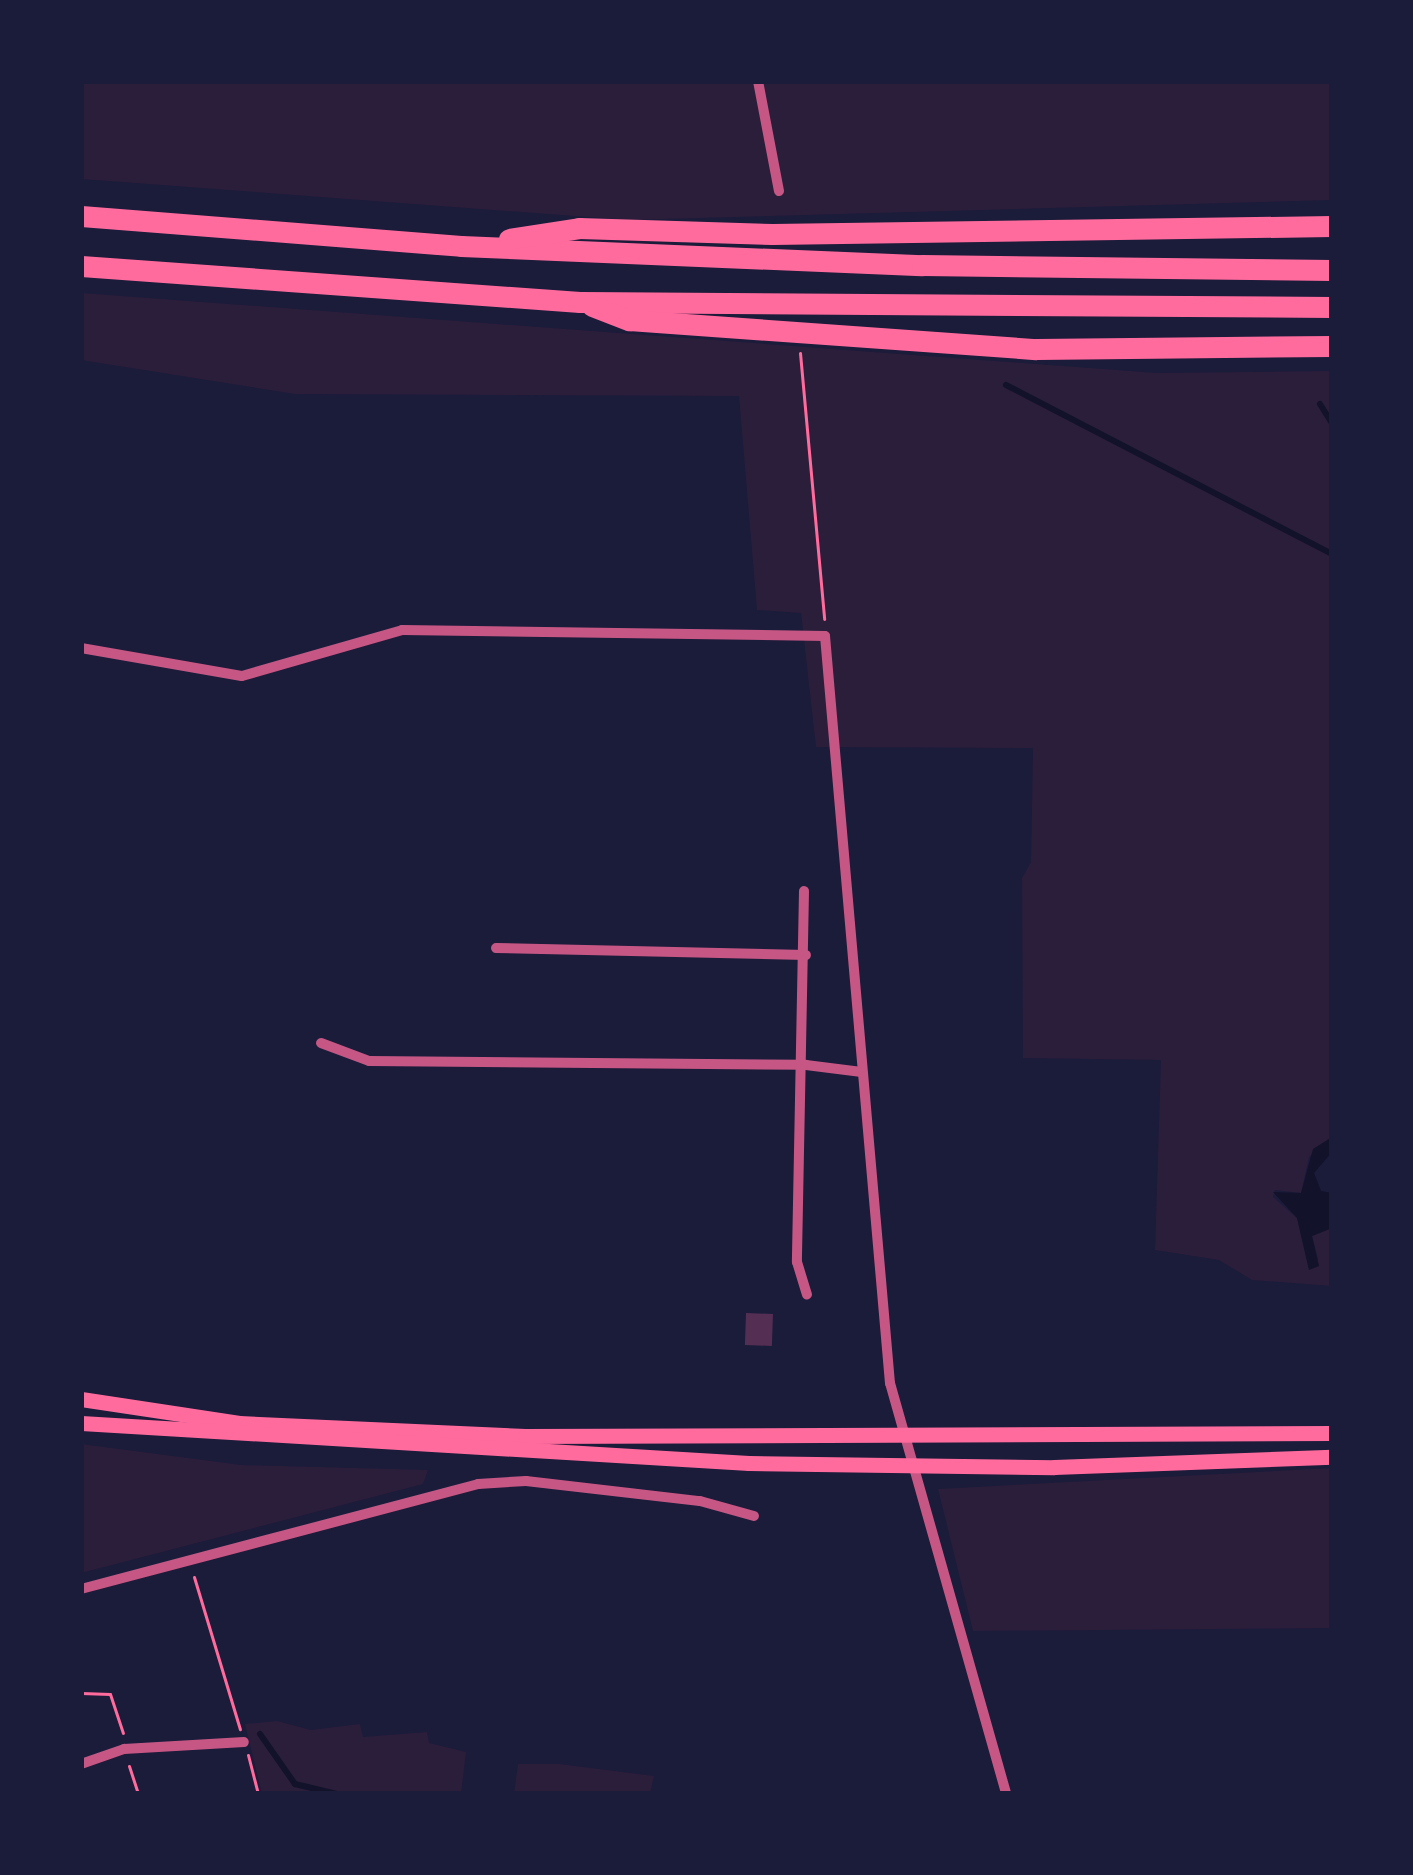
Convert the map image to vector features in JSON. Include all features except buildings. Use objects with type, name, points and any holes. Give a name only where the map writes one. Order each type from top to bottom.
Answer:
[{"type":"highway","points":[[81,216],[461,246],[922,265],[1332,270]]},
{"type":"highway","points":[[461,246],[579,228],[772,234],[1332,226]]},
{"type":"highway","points":[[81,266],[580,302],[1332,307]]},
{"type":"highway","points":[[580,302],[629,320],[1036,349],[1332,351]]},
{"type":"main road","points":[[81,1399],[239,1424],[525,1436],[1332,1433]]},
{"type":"main road","points":[[81,1423],[749,1463],[1332,1457]]},
{"type":"street","points":[[758,81],[779,191]]},
{"type":"street","points":[[81,648],[242,676],[401,630],[825,636],[890,1383],[1006,1794]]},
{"type":"street","points":[[804,891],[806,1065],[797,1262],[807,1295]]},
{"type":"street","points":[[496,947],[806,955]]},
{"type":"street","points":[[321,1043],[369,1061],[806,1065],[862,1072]]},
{"type":"street","points":[[81,1589],[478,1484],[526,1481],[700,1501],[754,1516]]},
{"type":"street","points":[[81,1764],[124,1749],[244,1742]]},
{"type":"path","points":[[804,378],[825,636]]},
{"type":"path","points":[[189,1559],[259,1794]]},
{"type":"path","points":[[81,1693],[110,1694],[138,1794]]},
{"type":"shaded area","points":[[81,81],[1332,81],[1332,200],[628,220],[81,179]]},
{"type":"shaded area","points":[[81,293],[1157,373],[1332,371],[1332,1137],[1309,1157],[1301,1193],[1275,1190],[1273,1197],[1297,1218],[1309,1269],[1318,1259],[1312,1236],[1332,1228],[1332,1286],[1252,1280],[1219,1260],[1155,1250],[1161,1060],[1023,1058],[1022,878],[1031,862],[1033,748],[816,747],[801,613],[757,610],[739,396],[295,394],[81,360]]},
{"type":"shaded area","points":[[1332,1137],[1332,1152],[1314,1173],[1321,1191],[1332,1193],[1332,1228],[1312,1236],[1319,1266],[1309,1270],[1297,1218],[1273,1192],[1301,1193],[1313,1149]]},
{"type":"shaded area","points":[[81,1444],[241,1465],[428,1470],[423,1484],[81,1573]]},
{"type":"shaded area","points":[[1332,1468],[1332,1628],[973,1631],[938,1489]]},
{"type":"shaded area","points":[[277,1721],[311,1730],[360,1724],[363,1737],[427,1732],[429,1743],[466,1752],[461,1794],[262,1794],[245,1724]]},
{"type":"shaded area","points":[[518,1764],[559,1764],[654,1776],[650,1794],[514,1794]]},
{"type":"waterway","points":[[1006,385],[1332,554]]},
{"type":"waterway","points":[[1320,404],[1332,423]]},
{"type":"waterway","points":[[260,1734],[295,1784],[337,1794]]}]
